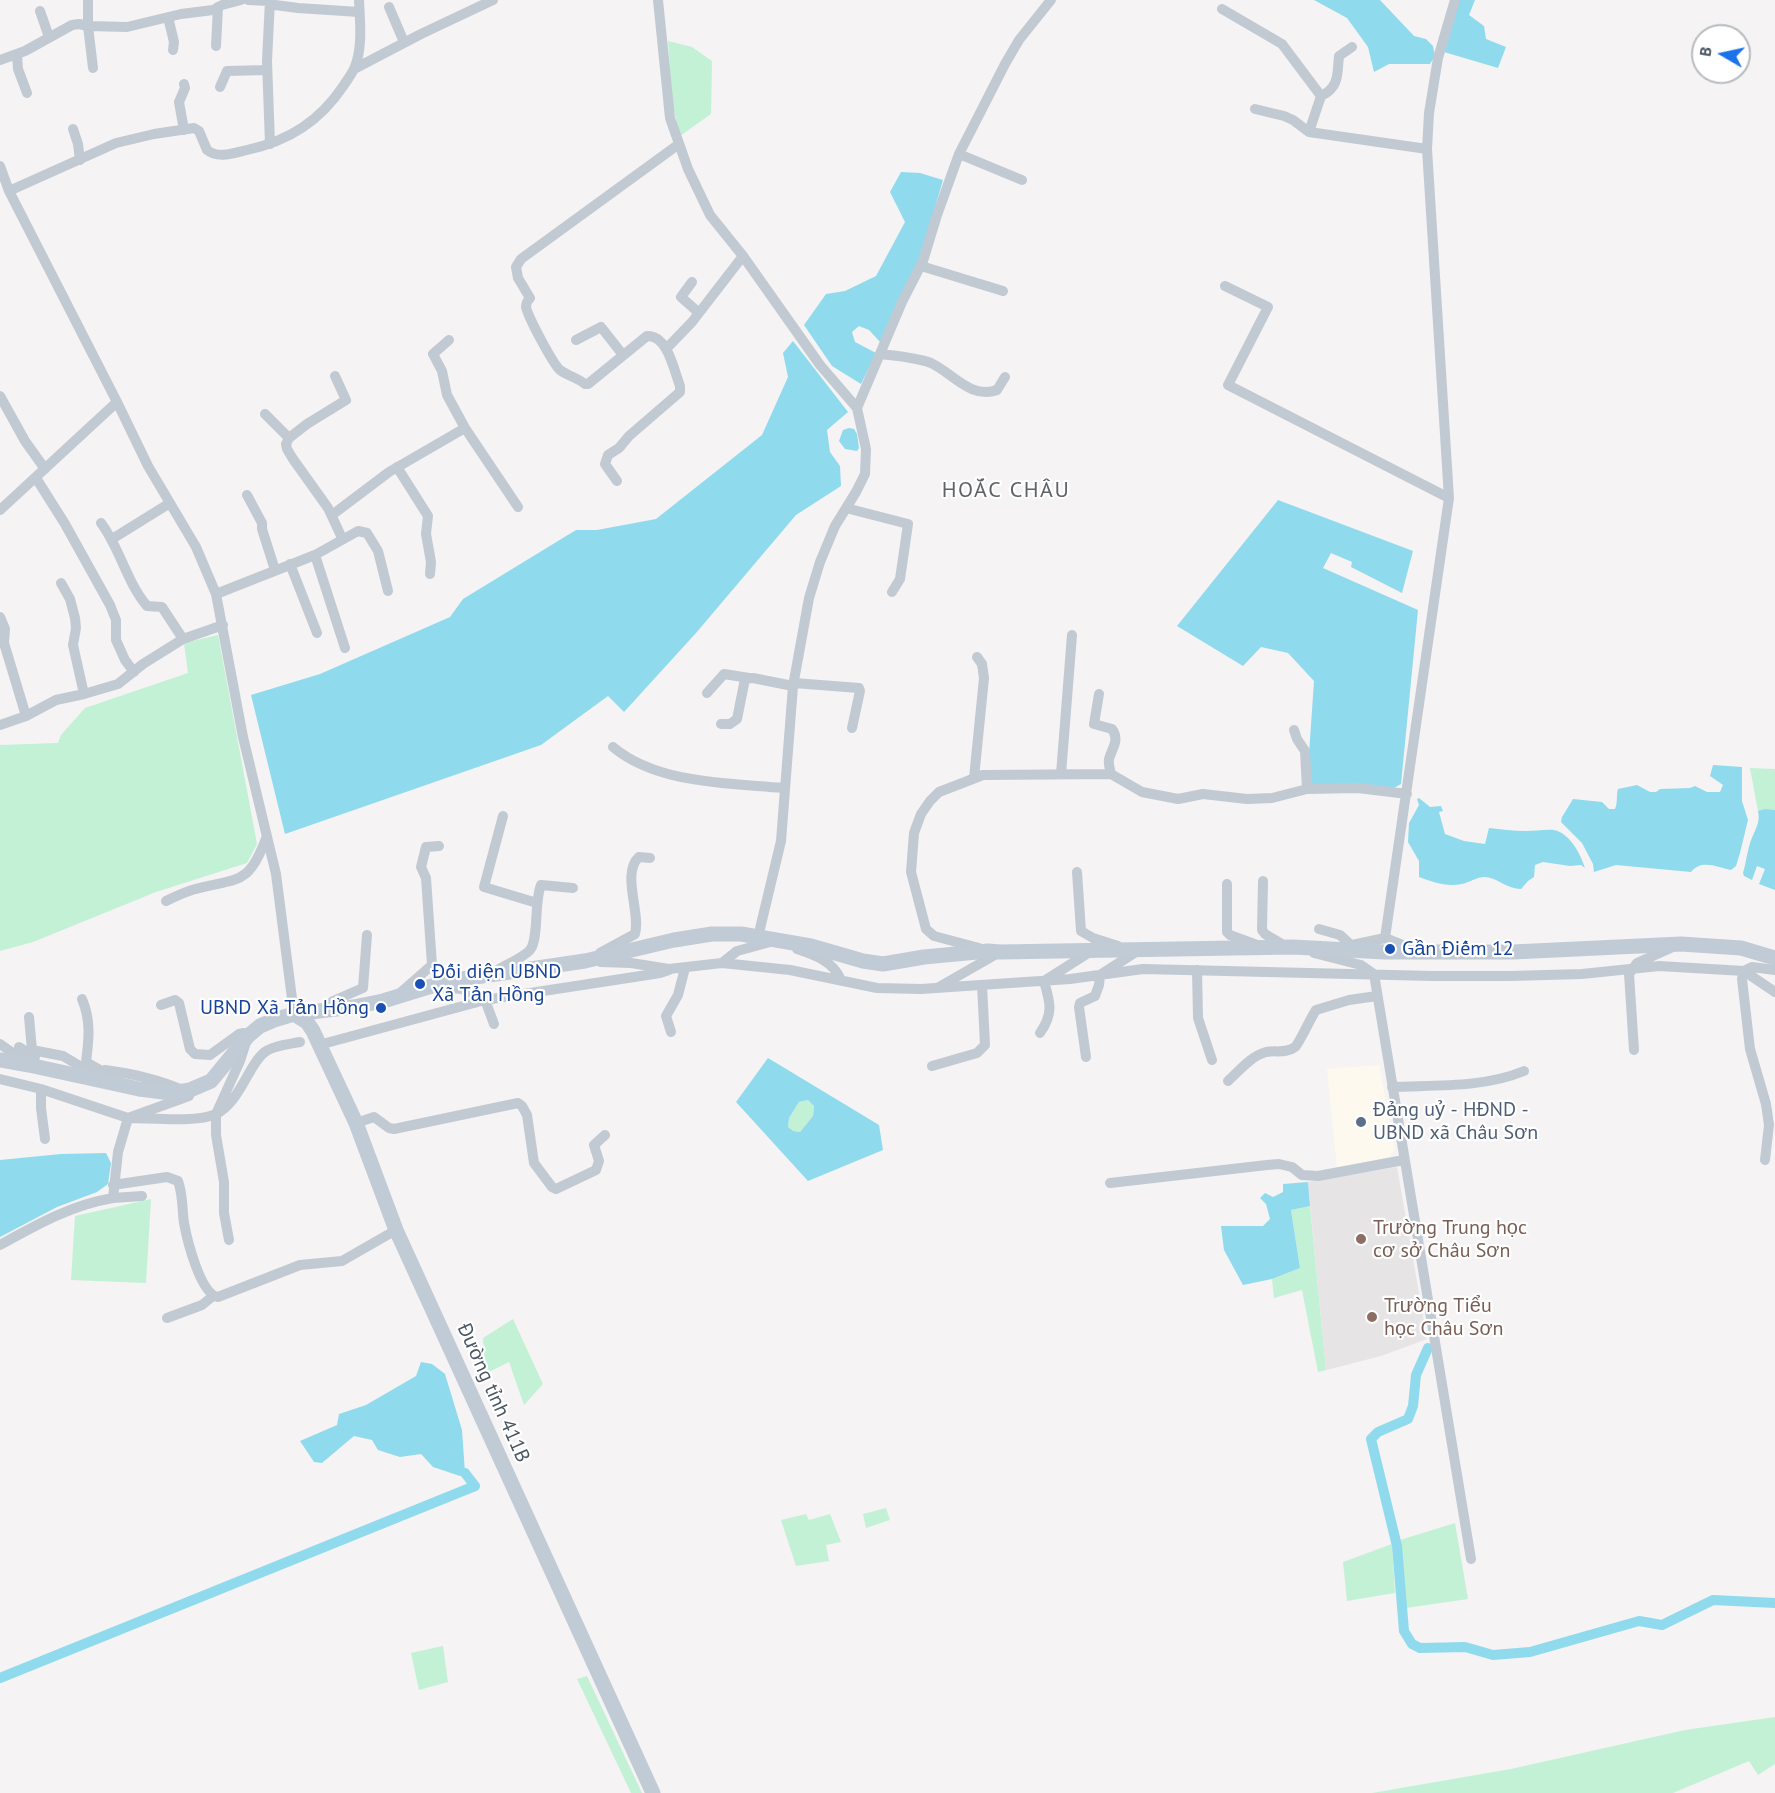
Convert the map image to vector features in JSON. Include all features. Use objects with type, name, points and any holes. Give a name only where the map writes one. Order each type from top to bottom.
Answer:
[{"type":"main road","points":[[2,1060],[49,1069],[102,1075],[134,1088],[171,1093],[185,1091],[204,1086],[211,1081],[248,1036],[260,1026],[294,1014],[353,1007],[427,986],[585,961],[674,940],[712,934],[741,934],[811,946],[862,961],[882,964],[924,957],[994,951],[1290,947],[1420,952],[1513,952],[1681,944],[1741,948],[1775,958]]},
{"type":"main road","name":"Đường tỉnh 411B","points":[[294,1014],[307,1022],[356,1123],[396,1230],[652,1793]]},
{"type":"street","points":[[88,0],[88,26],[93,68]]},
{"type":"street","points":[[0,60],[16,55],[72,25],[127,27],[168,17],[213,10],[241,0]]},
{"type":"street","points":[[248,0],[269,1],[275,5],[359,12]]},
{"type":"street","points":[[6,190],[116,143],[133,138],[197,129],[207,150],[218,155],[270,144],[296,132],[323,111],[354,69],[359,44],[358,0]]},
{"type":"street","points":[[354,69],[492,0]]},
{"type":"street","points":[[658,0],[670,118],[688,169],[710,215],[743,256],[820,365],[857,408],[866,449],[865,474],[835,526],[820,562],[809,598],[794,684],[783,788],[781,841],[758,937]]},
{"type":"street","points":[[857,408],[902,302],[921,266],[960,154],[1009,56],[1051,0]]},
{"type":"street","points":[[1385,938],[1449,498],[1427,149],[1438,58],[1455,0]]},
{"type":"street","points":[[269,1],[267,70],[270,144]]},
{"type":"street","points":[[216,46],[218,7]]},
{"type":"street","points":[[389,8],[404,42]]},
{"type":"street","points":[[1222,9],[1282,44],[1321,96]]},
{"type":"street","points":[[40,11],[49,38]]},
{"type":"street","points":[[168,17],[174,50]]},
{"type":"street","points":[[1309,132],[1321,96],[1329,92],[1338,77],[1339,56],[1352,47]]},
{"type":"street","points":[[16,55],[18,69],[27,93]]},
{"type":"street","points":[[220,87],[227,71],[267,70]]},
{"type":"street","points":[[184,84],[185,88],[179,102],[184,130]]},
{"type":"street","points":[[1254,109],[1284,116],[1309,132],[1427,149]]},
{"type":"street","points":[[73,129],[80,159]]},
{"type":"street","points":[[617,481],[605,464],[608,455],[619,448],[629,436],[680,392],[680,386],[666,349],[656,338],[647,336],[587,384],[561,371],[555,364],[526,308],[526,302],[530,298],[518,278],[516,267],[521,259],[679,144]]},
{"type":"street","points":[[960,154],[1022,180]]},
{"type":"street","points":[[0,166],[6,190],[148,466],[196,547],[216,594],[243,737],[276,874],[294,1014]]},
{"type":"street","points":[[666,349],[699,313],[743,256]]},
{"type":"street","points":[[921,266],[1003,291]]},
{"type":"street","points":[[692,282],[681,297],[699,313]]},
{"type":"street","points":[[1225,286],[1268,307],[1228,385],[1449,498]]},
{"type":"street","points":[[576,340],[601,327],[623,355]]},
{"type":"street","points":[[449,340],[435,350],[433,356],[442,370],[447,394],[465,428],[518,507]]},
{"type":"street","points":[[880,354],[922,360],[939,368],[957,382],[985,392],[997,390],[1005,377]]},
{"type":"street","points":[[335,376],[346,400],[307,424],[289,438],[286,444],[332,515],[342,538]]},
{"type":"street","points":[[0,396],[25,441],[45,469]]},
{"type":"street","points":[[0,509],[117,402]]},
{"type":"street","points":[[265,414],[289,438]]},
{"type":"street","points":[[332,515],[397,467],[465,428]]},
{"type":"street","points":[[397,467],[428,516],[426,534],[431,562],[430,574]]},
{"type":"street","points":[[36,478],[65,524],[110,605],[117,621],[116,640],[125,660],[134,672]]},
{"type":"street","points":[[247,495],[262,523],[275,570]]},
{"type":"street","points":[[112,539],[170,503]]},
{"type":"street","points":[[846,508],[908,524],[900,579],[892,592]]},
{"type":"street","points":[[101,523],[112,539],[139,597],[147,606],[162,607],[183,639]]},
{"type":"street","points":[[216,594],[315,555],[355,531],[368,534],[378,551],[388,591]]},
{"type":"street","points":[[315,555],[345,648]]},
{"type":"street","points":[[290,564],[317,633]]},
{"type":"street","points":[[61,583],[70,599],[75,618],[73,645],[84,694]]},
{"type":"street","points":[[0,616],[6,632],[4,643],[26,716]]},
{"type":"street","points":[[0,725],[26,716],[56,700],[113,686],[183,639],[223,625]]},
{"type":"street","points":[[1061,774],[1072,635]]},
{"type":"street","points":[[974,778],[984,678],[977,657]]},
{"type":"street","points":[[707,693],[724,674],[794,684],[859,688],[852,728]]},
{"type":"street","points":[[721,724],[730,724],[737,719],[743,683],[749,678]]},
{"type":"street","points":[[1099,694],[1094,724],[1112,729],[1116,736],[1108,762],[1111,774]]},
{"type":"street","points":[[1294,730],[1297,740],[1305,751],[1307,789]]},
{"type":"street","points":[[613,747],[626,758],[653,771],[719,782],[783,788]]},
{"type":"street","points":[[994,951],[934,936],[926,929],[911,872],[914,833],[921,814],[939,792],[974,778],[983,775],[1111,774],[1142,792],[1178,799],[1203,794],[1247,799],[1272,798],[1307,789],[1358,788],[1407,794]]},
{"type":"street","points":[[504,816],[484,887],[537,903]]},
{"type":"street","points":[[166,901],[191,890],[234,881],[244,875],[259,856],[267,836]]},
{"type":"street","points":[[397,996],[432,965],[426,878],[421,862],[426,847],[439,846]]},
{"type":"street","points":[[585,961],[635,934],[632,884],[635,862],[639,857],[651,858]]},
{"type":"street","points":[[1077,872],[1081,931],[1094,938],[1135,950]]},
{"type":"street","points":[[1263,881],[1262,930],[1265,934],[1290,947],[1361,965],[1374,974],[1471,1559]]},
{"type":"street","points":[[1227,884],[1227,932],[1263,948]]},
{"type":"street","points":[[489,975],[531,949],[534,942],[541,885],[573,888]]},
{"type":"street","points":[[1319,929],[1340,935],[1355,948],[1385,938],[1420,952]]},
{"type":"street","points":[[321,1012],[333,1001],[363,988],[367,935]]},
{"type":"street","points":[[723,963],[737,951],[782,942],[824,960],[835,969],[841,980]]},
{"type":"street","points":[[1634,1050],[1628,978],[1637,963],[1681,944]]},
{"type":"street","points":[[1044,981],[1093,950]]},
{"type":"street","points":[[1086,1057],[1079,1005],[1082,1001],[1095,996],[1100,975],[1135,950]]},
{"type":"street","points":[[936,988],[994,951]]},
{"type":"street","points":[[585,961],[631,963],[669,969],[723,963],[790,970],[878,987],[936,988],[1044,981],[1143,969],[1510,976],[1659,966],[1744,971],[1752,967],[1775,970]]},
{"type":"street","points":[[671,1032],[666,1016],[678,995],[685,968]]},
{"type":"street","points":[[320,1045],[485,1000],[578,987],[660,973],[669,969]]},
{"type":"street","points":[[1197,970],[1198,1018],[1212,1060]]},
{"type":"street","points":[[1744,971],[1775,992]]},
{"type":"street","points":[[1744,971],[1742,979],[1749,1049],[1766,1104],[1768,1135],[1765,1160]]},
{"type":"street","points":[[1040,1033],[1047,1023],[1050,1009],[1044,981]]},
{"type":"street","points":[[932,1066],[976,1053],[985,1045],[982,985]]},
{"type":"street","points":[[427,986],[462,989],[485,1000],[494,1024]]},
{"type":"street","points":[[1228,1081],[1257,1056],[1267,1052],[1286,1052],[1296,1046],[1306,1024],[1316,1010],[1349,1000],[1377,996]]},
{"type":"street","points":[[82,999],[88,1013],[89,1037],[86,1062],[102,1075]]},
{"type":"street","points":[[161,1005],[173,1000],[178,1001],[190,1049],[196,1055],[210,1054],[239,1034],[244,1033],[248,1036],[244,1053],[216,1114],[216,1136],[224,1182],[224,1213],[230,1240]]},
{"type":"street","points":[[29,1017],[32,1050],[63,1056],[102,1075],[132,1073],[163,1081],[185,1091]]},
{"type":"street","points":[[0,1079],[41,1089],[128,1118],[184,1119],[216,1114],[239,1092],[261,1055],[273,1048],[300,1042]]},
{"type":"street","points":[[0,1044],[29,1065]]},
{"type":"street","points":[[19,1047],[49,1069]]},
{"type":"street","points":[[1392,1088],[1477,1083],[1512,1076],[1524,1071]]},
{"type":"street","points":[[128,1118],[196,1093],[204,1086]]},
{"type":"street","points":[[41,1089],[45,1139]]},
{"type":"street","points":[[356,1123],[374,1117],[394,1129],[518,1103],[527,1115],[534,1163],[556,1189],[596,1170],[599,1161],[594,1146],[605,1135]]},
{"type":"street","points":[[113,1198],[120,1144],[128,1118]]},
{"type":"street","points":[[1110,1183],[1266,1164],[1292,1167],[1302,1174],[1318,1176],[1404,1160]]},
{"type":"street","points":[[113,1185],[167,1177],[178,1181],[189,1242],[206,1288],[213,1296]]},
{"type":"street","points":[[0,1245],[36,1224],[75,1207],[113,1198],[142,1196]]},
{"type":"street","points":[[167,1318],[202,1305],[213,1296],[227,1294],[300,1265],[342,1261],[396,1230]]},
{"type":"shaded area","name":"Đảng uỷ - HĐND - UBND xã Châu Sơn","points":[[1379,1065],[1395,1149],[1389,1157],[1337,1168],[1327,1069]]},
{"type":"shaded area","points":[[1397,1167],[1427,1339],[1381,1356],[1326,1370],[1308,1182]]},
{"type":"green space","points":[[668,41],[692,47],[712,61],[711,114],[680,136],[672,102]]},
{"type":"green space","points":[[218,635],[257,844],[247,863],[156,892],[33,942],[0,951],[0,745],[58,743],[61,735],[85,708],[188,673],[184,643]]},
{"type":"green space","points":[[1750,768],[1775,769],[1775,810],[1758,811]]},
{"type":"green space","points":[[808,1100],[814,1106],[813,1116],[800,1132],[792,1131],[788,1127],[789,1118],[799,1102]]},
{"type":"green space","points":[[151,1199],[146,1283],[71,1280],[75,1216]]},
{"type":"green space","points":[[1310,1206],[1326,1370],[1318,1372],[1302,1290],[1274,1298],[1272,1279],[1300,1268],[1291,1210]]},
{"type":"green space","points":[[513,1319],[543,1384],[524,1405],[509,1362],[481,1376],[475,1361],[484,1356],[483,1338]]},
{"type":"green space","points":[[886,1508],[890,1520],[866,1528],[863,1514]]},
{"type":"green space","points":[[806,1514],[809,1520],[830,1514],[841,1542],[826,1545],[829,1561],[796,1566],[781,1520]]},
{"type":"green space","points":[[1455,1523],[1468,1599],[1406,1608],[1400,1540]]},
{"type":"green space","points":[[1392,1544],[1395,1593],[1347,1601],[1343,1562]]},
{"type":"green space","points":[[443,1646],[448,1682],[419,1690],[411,1653]]},
{"type":"green space","points":[[587,1676],[642,1793],[631,1793],[577,1679]]},
{"type":"green space","points":[[1775,1717],[1775,1764],[1758,1775],[1749,1761],[1673,1793],[1372,1793],[1511,1769],[1685,1730]]},
{"type":"water","points":[[1314,0],[1380,0],[1414,36],[1426,39],[1433,46],[1435,56],[1430,64],[1389,64],[1374,72],[1368,47],[1347,18]]},
{"type":"water","points":[[1459,0],[1475,0],[1469,15],[1484,26],[1486,39],[1506,47],[1498,68],[1444,52]]},
{"type":"water","points":[[901,172],[920,173],[943,180],[919,261],[881,343],[869,330],[859,326],[852,332],[855,342],[876,353],[861,384],[832,366],[804,325],[826,294],[845,291],[876,276],[905,222],[890,192]]},
{"type":"water","points":[[793,341],[848,412],[827,430],[830,452],[840,466],[841,486],[796,515],[696,633],[624,712],[608,696],[541,745],[285,834],[251,695],[320,674],[450,617],[463,599],[576,530],[597,530],[656,519],[762,435],[788,377],[783,353]]},
{"type":"water","points":[[854,429],[857,434],[859,448],[857,451],[845,449],[839,441],[843,430]]},
{"type":"water","points":[[1278,500],[1413,551],[1402,593],[1351,567],[1352,562],[1331,553],[1323,568],[1418,610],[1401,784],[1392,789],[1311,789],[1307,783],[1314,681],[1288,653],[1261,647],[1243,666],[1177,626]]},
{"type":"water","points":[[1713,765],[1742,767],[1742,801],[1748,820],[1736,866],[1731,870],[1710,865],[1700,866],[1691,872],[1616,865],[1594,872],[1593,864],[1582,843],[1561,822],[1573,799],[1602,802],[1609,809],[1615,809],[1618,789],[1637,785],[1650,792],[1695,786],[1707,792],[1720,792],[1723,785],[1710,776]]},
{"type":"water","points":[[1419,798],[1430,807],[1441,806],[1443,811],[1439,812],[1445,834],[1464,841],[1485,844],[1489,828],[1560,832],[1574,845],[1585,868],[1581,865],[1570,866],[1543,862],[1535,865],[1534,877],[1521,889],[1485,877],[1450,885],[1419,877],[1419,861],[1408,842],[1409,823],[1419,805],[1417,799]]},
{"type":"water","points":[[1775,810],[1775,890],[1759,884],[1765,869],[1757,866],[1752,880],[1743,873],[1750,843],[1758,823],[1758,811]]},
{"type":"water","points":[[768,1058],[879,1125],[883,1150],[808,1181],[736,1102]],"holes":[[[808,1100],[814,1106],[813,1116],[800,1132],[788,1127],[789,1118],[799,1102]]]},
{"type":"water","points":[[106,1153],[111,1163],[108,1184],[97,1192],[57,1207],[0,1237],[0,1160],[61,1154]]},
{"type":"water","points":[[1308,1182],[1310,1206],[1291,1210],[1300,1268],[1272,1279],[1243,1285],[1224,1250],[1221,1226],[1263,1226],[1270,1219],[1266,1204],[1260,1198],[1265,1193],[1273,1197],[1283,1192],[1283,1184]]},
{"type":"water","points":[[421,1362],[432,1364],[445,1374],[462,1430],[465,1473],[460,1476],[433,1467],[421,1454],[400,1457],[378,1450],[372,1440],[354,1436],[322,1463],[314,1462],[300,1441],[337,1425],[339,1414],[366,1405],[416,1376]]},
{"type":"waterway","points":[[1428,1348],[1416,1375],[1413,1406],[1408,1419],[1378,1432],[1371,1439],[1397,1546],[1404,1631],[1412,1644],[1420,1648],[1465,1647],[1493,1655],[1530,1652],[1639,1621],[1662,1625],[1713,1600],[1775,1603]]},
{"type":"waterway","points":[[0,1678],[475,1486],[465,1473]]},
{"type":"place","name":"Gần Điếm 12","points":[[1390,949]]},
{"type":"place","name":"Đối diện UBND Xã Tản Hồng","points":[[420,984]]},
{"type":"place","name":"UBND Xã Tản Hồng","points":[[381,1008]]},
{"type":"place","name":"Đảng uỷ - HĐND - UBND xã Châu Sơn","points":[[1361,1122]]},
{"type":"place","name":"Trường Trung học cơ sở Châu Sơn","points":[[1361,1239]]},
{"type":"place","name":"Trường Tiểu học Châu Sơn","points":[[1372,1317]]},
{"type":"district","name":"HOẮC CHÂU","points":[[1006,491]]}]
